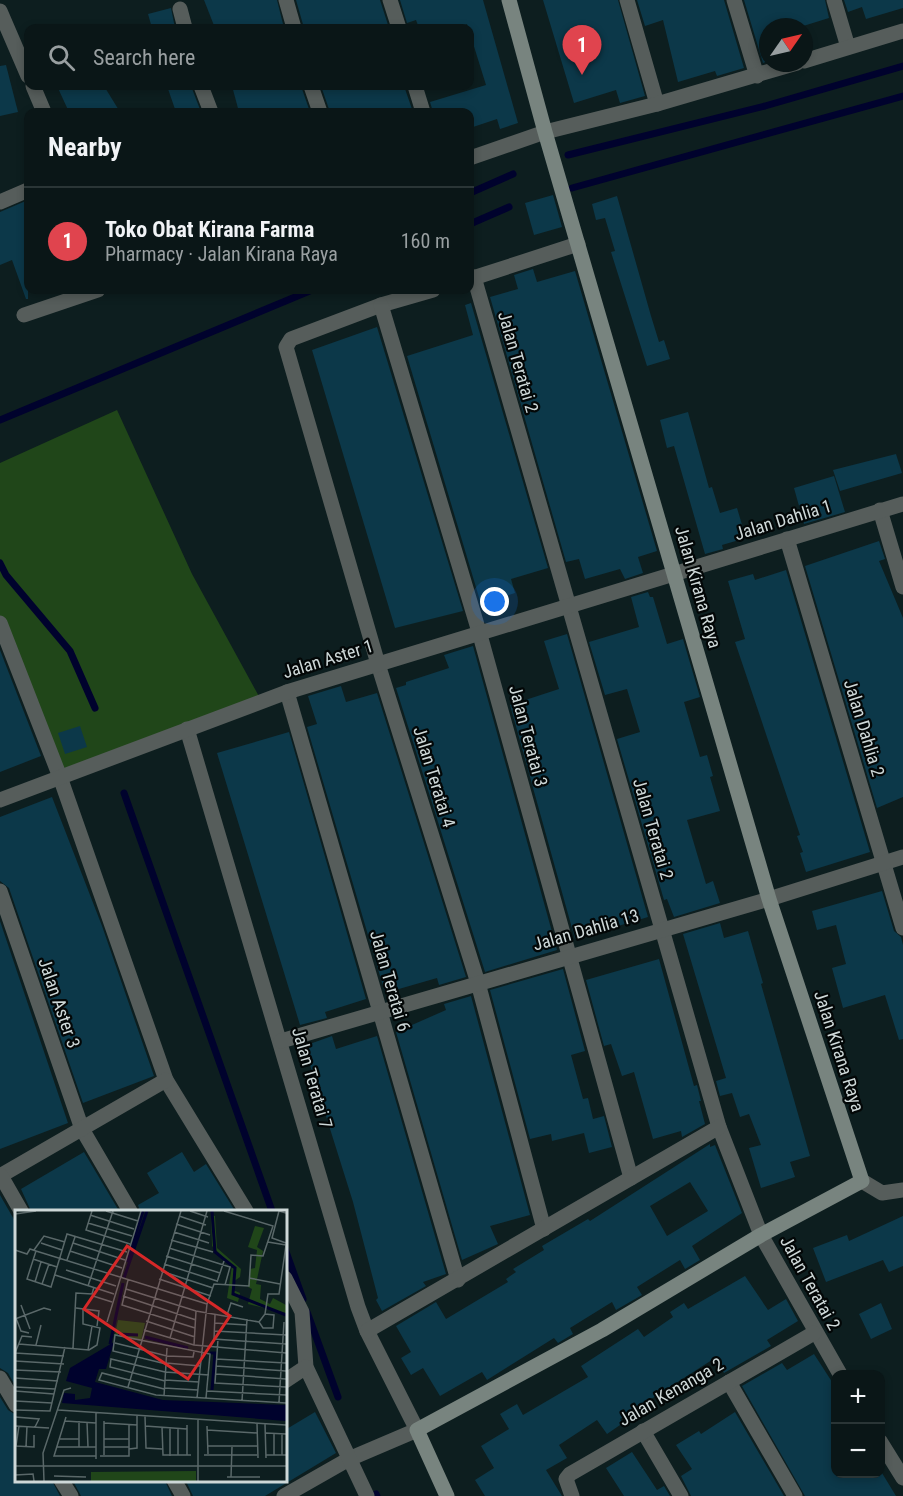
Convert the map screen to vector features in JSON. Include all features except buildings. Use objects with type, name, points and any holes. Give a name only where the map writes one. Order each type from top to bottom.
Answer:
[{"type":"street","points":[[286,0],[293,24]]},
{"type":"street","points":[[390,0],[398,24]]},
{"type":"street","name":"Jalan Kirana Raya","points":[[508,0],[769,899],[862,1181]]},
{"type":"street","points":[[627,0],[657,104]]},
{"type":"street","points":[[734,0],[757,76]]},
{"type":"street","points":[[834,0],[848,47]]},
{"type":"street","points":[[180,9],[184,24]]},
{"type":"street","points":[[0,11],[24,67]]},
{"type":"street","points":[[813,58],[903,31]]},
{"type":"street","points":[[474,157],[545,132],[657,104],[769,72]]},
{"type":"street","points":[[35,90],[42,108]]},
{"type":"street","points":[[202,90],[209,108]]},
{"type":"street","points":[[312,90],[319,108]]},
{"type":"street","points":[[416,90],[422,108]]},
{"type":"street","points":[[0,202],[24,192]]},
{"type":"street","points":[[474,277],[578,244]]},
{"type":"street","name":"Jalan Teratai 2","points":[[474,285],[719,1127],[761,1235],[814,1333],[837,1370]]},
{"type":"street","points":[[24,315],[86,294]]},
{"type":"street","points":[[381,305],[419,294]]},
{"type":"street","name":"Jalan Teratai 4","points":[[381,305],[291,339],[286,347],[378,664],[478,983],[544,1229]]},
{"type":"street","name":"Jalan Teratai 3","points":[[381,305],[480,635],[632,1178]]},
{"type":"street","name":"Jalan Dahlia 1","points":[[674,573],[903,504]]},
{"type":"street","points":[[880,510],[903,587]]},
{"type":"street","name":"Jalan Dahlia 2","points":[[786,539],[903,928]]},
{"type":"street","name":"Jalan Aster 1","points":[[0,800],[287,692],[480,635],[674,573]]},
{"type":"street","points":[[0,622],[60,777],[166,1080],[245,1210]]},
{"type":"street","name":"Jalan Teratai 6","points":[[287,692],[378,1012],[458,1280]]},
{"type":"street","name":"Jalan Teratai 7","points":[[187,729],[367,1331],[417,1430]]},
{"type":"street","name":"Jalan Dahlia 13","points":[[281,1041],[662,928],[769,899],[903,857]]},
{"type":"street","name":"Jalan Aster 3","points":[[0,891],[82,1129],[129,1210]]},
{"type":"street","points":[[20,1210],[1,1176],[166,1080]]},
{"type":"street","points":[[367,1331],[719,1127]]},
{"type":"street","points":[[284,1496],[349,1459],[417,1430],[602,1330],[761,1235],[862,1181],[882,1193],[903,1190]]},
{"type":"street","points":[[286,1280],[302,1311],[306,1367],[367,1496]]},
{"type":"street","name":"Jalan Kenanga 2","points":[[572,1496],[566,1479],[570,1474],[814,1333]]},
{"type":"street","points":[[286,1380],[306,1367]]},
{"type":"street","points":[[0,1378],[15,1403]]},
{"type":"street","points":[[729,1382],[795,1496]]},
{"type":"street","points":[[417,1430],[447,1496]]},
{"type":"street","points":[[643,1431],[681,1496]]},
{"type":"street","points":[[885,1446],[897,1457],[903,1478]]},
{"type":"street","points":[[63,1481],[71,1496]]},
{"type":"street","points":[[175,1481],[183,1496]]},
{"type":"green space","points":[[117,410],[192,574],[262,702],[60,777],[0,625],[0,463]]},
{"type":"waterway","points":[[568,155],[765,106],[903,66]]},
{"type":"waterway","points":[[572,188],[903,96]]},
{"type":"waterway","points":[[474,191],[513,174]]},
{"type":"waterway","points":[[474,222],[509,207]]},
{"type":"waterway","points":[[0,420],[302,294]]},
{"type":"waterway","points":[[0,563],[6,575],[70,651],[95,708]]},
{"type":"waterway","points":[[124,793],[272,1210]]},
{"type":"waterway","points":[[286,1252],[303,1299]]},
{"type":"waterway","points":[[307,1312],[338,1397]]},
{"type":"place","name":"Toko Obat Kirana Farma","points":[[582,75]]}]
